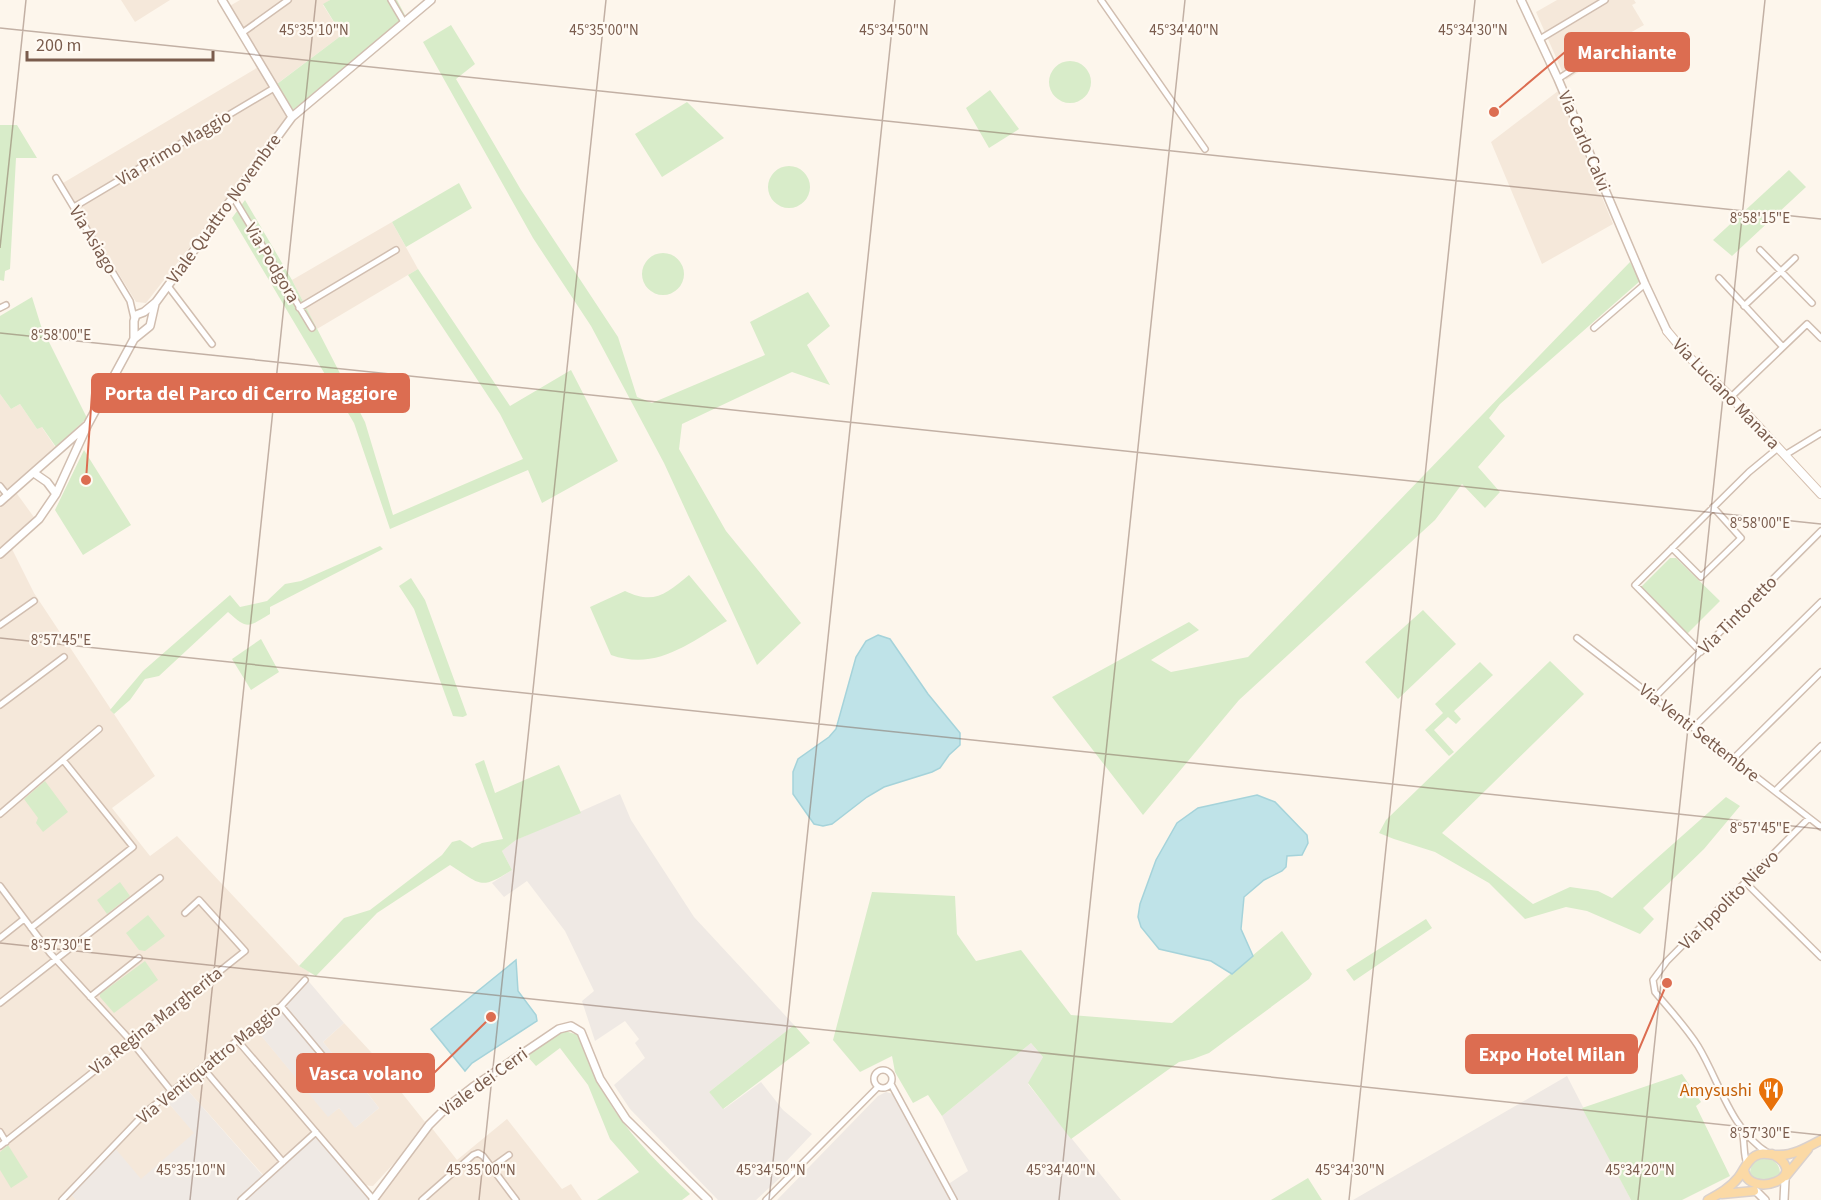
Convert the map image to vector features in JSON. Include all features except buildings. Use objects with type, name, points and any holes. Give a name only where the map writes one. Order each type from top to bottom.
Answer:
[{"type":"main road","name":"Via Luciano Manara","points":[[1667,331],[1688,356],[1731,397],[1821,494]]},
{"type":"main road","points":[[1712,1198],[1730,1186],[1758,1154],[1778,1155],[1796,1152],[1818,1141]]},
{"type":"main road","points":[[1746,1167],[1748,1185],[1763,1194],[1775,1191],[1818,1141]]},
{"type":"main road","points":[[1770,1154],[1784,1164],[1785,1178]]},
{"type":"main road","points":[[1712,1198],[1726,1192],[1756,1191]]},
{"type":"street","points":[[222,0],[292,117]]},
{"type":"street","points":[[242,33],[288,0]]},
{"type":"street","points":[[391,0],[404,22]]},
{"type":"street","name":"Viale Quattro Novembre","points":[[134,321],[156,302],[292,117],[431,0]]},
{"type":"street","points":[[1101,0],[1206,149]]},
{"type":"street","name":"Via Carlo Calvi","points":[[1521,0],[1558,79],[1645,284]]},
{"type":"street","points":[[1540,39],[1605,0]]},
{"type":"street","points":[[1558,79],[1621,38]]},
{"type":"street","name":"Via Primo Maggio","points":[[74,207],[274,88]]},
{"type":"street","name":"Via Asiago","points":[[56,178],[130,301],[134,321]]},
{"type":"street","name":"Via Podgora","points":[[233,197],[312,328]]},
{"type":"street","points":[[299,308],[396,250]]},
{"type":"street","points":[[1760,250],[1812,303]]},
{"type":"street","points":[[1744,306],[1795,258]]},
{"type":"street","points":[[1719,278],[1783,347]]},
{"type":"street","points":[[1594,328],[1645,284]]},
{"type":"street","name":"Via Luciano Manara","points":[[1645,284],[1667,331]]},
{"type":"street","points":[[168,286],[212,344]]},
{"type":"street","name":"Via Asiago","points":[[130,301],[145,313]]},
{"type":"street","points":[[0,554],[39,519],[57,494],[88,424],[134,339],[152,323],[145,313]]},
{"type":"street","points":[[134,321],[138,329],[145,330]]},
{"type":"street","points":[[134,321],[134,339]]},
{"type":"street","points":[[1731,397],[1807,324],[1821,338]]},
{"type":"street","points":[[0,502],[88,424]]},
{"type":"street","points":[[1785,455],[1821,433]]},
{"type":"street","points":[[1701,652],[1635,585],[1749,472],[1778,448]]},
{"type":"street","points":[[34,473],[47,482],[57,494]]},
{"type":"street","points":[[0,486],[8,496]]},
{"type":"street","points":[[1672,548],[1701,577],[1741,538],[1713,507]]},
{"type":"street","name":"Via Tintoretto","points":[[1654,698],[1821,531]]},
{"type":"street","points":[[0,625],[34,601]]},
{"type":"street","points":[[1693,728],[1821,602]]},
{"type":"street","name":"Via Venti Settembre","points":[[1577,638],[1821,827]]},
{"type":"street","points":[[0,705],[64,657]]},
{"type":"street","points":[[1733,759],[1821,672]]},
{"type":"street","points":[[0,814],[99,729]]},
{"type":"street","points":[[1775,791],[1821,746]]},
{"type":"street","points":[[31,928],[134,847],[63,760]]},
{"type":"street","name":"Via Ippolito Nievo","points":[[1740,1127],[1698,1046],[1655,992],[1653,984],[1655,977],[1667,961],[1809,818]]},
{"type":"street","points":[[0,1003],[160,878]]},
{"type":"street","points":[[1746,883],[1821,957]]},
{"type":"street","points":[[0,886],[56,960],[131,1041],[172,1092]]},
{"type":"street","name":"Via Regina Margherita","points":[[0,1146],[245,951],[199,900],[185,913]]},
{"type":"street","points":[[0,938],[24,919]]},
{"type":"street","points":[[90,997],[139,958]]},
{"type":"street","name":"Via Ventiquattro Maggio","points":[[62,1200],[147,1111],[281,1006],[305,980]]},
{"type":"street","points":[[281,1006],[343,1080]]},
{"type":"street","name":"Viale dei Cerri","points":[[374,1200],[429,1125],[446,1108],[559,1029],[571,1026],[579,1030],[600,1079],[621,1113],[708,1200]]},
{"type":"street","points":[[238,1041],[374,1200]]},
{"type":"street","points":[[203,1068],[283,1162]]},
{"type":"street","points":[[891,1084],[884,1088],[879,1087],[874,1082],[874,1076],[881,1070],[887,1070],[892,1075],[891,1084],[954,1200]]},
{"type":"street","points":[[766,1200],[879,1087]]},
{"type":"street","points":[[1740,1127],[1759,1148],[1770,1154]]},
{"type":"street","points":[[1740,1127],[1746,1167]]},
{"type":"street","points":[[0,1132],[6,1142]]},
{"type":"street","points":[[241,1200],[316,1132]]},
{"type":"street","points":[[422,1200],[475,1154],[480,1154],[516,1200]]},
{"type":"street","points":[[491,1168],[509,1155]]},
{"type":"street","points":[[1784,1200],[1785,1178]]},
{"type":"street","points":[[1756,1191],[1765,1200]]},
{"type":"shaded area","points":[[121,0],[170,0],[135,22]]},
{"type":"shaded area","points":[[240,0],[330,0],[323,5],[342,35],[274,86],[228,7]]},
{"type":"shaded area","points":[[1557,0],[1634,0],[1636,3],[1632,5],[1644,25],[1621,38],[1624,43],[1566,80],[1536,12]]},
{"type":"shaded area","points":[[260,66],[291,117],[146,303],[136,302],[63,183]]},
{"type":"shaded area","points":[[1558,91],[1613,224],[1542,264],[1491,142]]},
{"type":"shaded area","points":[[392,222],[418,269],[317,329],[292,280]]},
{"type":"shaded area","points":[[0,394],[11,409],[20,404],[37,429],[41,426],[58,451],[0,501]]},
{"type":"shaded area","points":[[15,491],[36,520],[0,553],[0,503]]},
{"type":"shaded area","points":[[11,547],[34,593],[155,776],[112,808],[150,856],[177,836],[299,966],[310,972],[280,1005],[164,1098],[195,1133],[141,1180],[69,1191],[76,1200],[0,1200],[0,556]]},
{"type":"shaded area","points":[[620,794],[631,820],[694,917],[794,1025],[709,1092],[724,1109],[761,1082],[783,1110],[812,1134],[778,1170],[781,1177],[756,1200],[718,1200],[630,1109],[614,1085],[645,1058],[635,1043],[639,1039],[625,1021],[595,1041],[582,1001],[594,991],[565,931],[527,881],[504,897],[492,883],[512,870],[502,851],[516,840]]},
{"type":"shaded area","points":[[305,977],[344,1023],[323,1042],[347,1071],[371,1052],[382,1068],[362,1086],[379,1108],[355,1128],[339,1108],[328,1117],[254,1027],[280,1005]]},
{"type":"shaded area","points":[[344,1023],[371,1052],[347,1072],[323,1042]]},
{"type":"shaded area","points":[[255,1028],[328,1116],[339,1108],[356,1127],[379,1108],[362,1086],[382,1068],[425,1122],[396,1161],[373,1186],[265,1177],[183,1085]]},
{"type":"shaded area","points":[[1031,1043],[1043,1057],[1028,1084],[1121,1200],[777,1200],[878,1096],[886,1092],[893,1094],[944,1187],[968,1171],[942,1116]]},
{"type":"shaded area","points":[[1567,1076],[1631,1200],[1353,1200]]},
{"type":"shaded area","points":[[183,1085],[266,1179],[316,1133],[372,1200],[76,1200],[70,1193],[114,1147],[141,1179],[194,1133],[165,1099]]},
{"type":"shaded area","points":[[507,1119],[562,1189],[571,1184],[582,1200],[375,1200],[431,1127],[457,1160]]},
{"type":"green space","points":[[330,0],[397,0],[406,17],[293,110],[277,84],[342,35],[323,4]]},
{"type":"green space","points":[[451,25],[475,64],[456,79],[521,190],[618,337],[637,397],[652,403],[765,355],[750,322],[808,292],[830,326],[807,345],[830,385],[792,372],[682,424],[679,449],[726,531],[801,623],[757,665],[664,463],[591,326],[533,238],[423,42]]},
{"type":"green space","points":[[1070,61],[1078,62],[1085,67],[1090,74],[1090,90],[1085,97],[1078,102],[1070,103],[1062,102],[1055,97],[1050,90],[1049,82],[1050,74],[1055,67],[1062,62]]},
{"type":"green space","points":[[990,90],[1019,129],[989,148],[966,108]]},
{"type":"green space","points":[[687,102],[724,138],[662,177],[635,134]]},
{"type":"green space","points":[[0,125],[17,125],[37,158],[16,158],[10,269],[5,271],[4,281],[0,280]]},
{"type":"green space","points":[[789,166],[797,167],[804,172],[809,179],[809,195],[804,202],[797,207],[789,208],[781,207],[774,202],[769,195],[768,187],[769,179],[774,172],[781,167]]},
{"type":"green space","points":[[1789,170],[1806,187],[1732,256],[1713,240]]},
{"type":"green space","points":[[459,183],[472,208],[406,247],[392,222]]},
{"type":"green space","points":[[245,200],[292,280],[365,422],[393,515],[523,459],[500,414],[408,275],[418,269],[510,406],[571,370],[618,461],[542,503],[528,470],[390,529],[354,423],[232,218]]},
{"type":"green space","points":[[663,253],[678,259],[684,274],[678,289],[663,295],[648,289],[642,274],[648,259]]},
{"type":"green space","points":[[1630,262],[1640,281],[1500,404],[1489,418],[1505,436],[1478,467],[1500,492],[1485,508],[1462,484],[1435,520],[1239,700],[1143,815],[1052,697],[1189,622],[1199,630],[1151,660],[1171,672],[1248,657]]},
{"type":"green space","points":[[32,297],[41,326],[87,418],[56,447],[42,427],[37,429],[20,404],[11,409],[0,394],[0,316]]},
{"type":"green space","points":[[84,450],[131,525],[83,555],[55,510]]},
{"type":"green space","points":[[380,546],[383,549],[270,607],[270,614],[252,624],[240,622],[228,612],[159,676],[145,679],[130,700],[114,714],[110,710],[143,671],[230,595],[240,607],[267,601],[285,584],[301,581]]},
{"type":"green space","points":[[1670,558],[1676,558],[1720,601],[1687,634],[1641,587]]},
{"type":"green space","points":[[689,575],[727,621],[686,646],[658,657],[643,660],[611,655],[590,607],[625,591],[644,597],[659,595]]},
{"type":"green space","points":[[411,578],[425,600],[467,715],[463,717],[453,716],[414,609],[399,586]]},
{"type":"green space","points":[[1423,610],[1456,644],[1398,699],[1365,662]]},
{"type":"green space","points":[[261,639],[279,672],[251,690],[232,659]]},
{"type":"green space","points":[[1550,661],[1584,694],[1442,833],[1533,904],[1570,887],[1598,891],[1612,898],[1726,797],[1740,806],[1704,849],[1643,908],[1654,919],[1640,934],[1587,911],[1566,907],[1525,919],[1489,883],[1435,852],[1379,833],[1386,820]]},
{"type":"green space","points":[[1480,662],[1493,675],[1454,711],[1461,719],[1456,724],[1448,717],[1434,730],[1454,752],[1449,756],[1425,730],[1443,713],[1435,704]]},
{"type":"green space","points":[[484,760],[495,793],[559,765],[581,813],[516,840],[502,851],[512,870],[501,877],[486,883],[480,882],[450,865],[377,913],[316,976],[299,966],[344,918],[370,910],[442,855],[452,842],[460,840],[472,848],[482,843],[503,839],[475,764]]},
{"type":"green space","points":[[45,781],[68,812],[43,832],[36,823],[38,818],[24,799]]},
{"type":"green space","points":[[120,882],[130,896],[107,914],[97,900]]},
{"type":"green space","points":[[872,892],[955,896],[957,934],[976,961],[1021,950],[1071,1015],[1172,1023],[1282,931],[1312,974],[1309,979],[1209,1053],[1179,1062],[1071,1139],[1028,1083],[1043,1057],[1031,1043],[942,1116],[928,1095],[913,1103],[895,1072],[892,1056],[860,1072],[833,1040]]},
{"type":"green space","points":[[148,915],[165,936],[145,951],[139,950],[126,933]]},
{"type":"green space","points":[[1426,919],[1432,928],[1354,981],[1346,970]]},
{"type":"green space","points":[[145,961],[158,980],[114,1013],[100,994]]},
{"type":"green space","points":[[794,1025],[810,1043],[723,1109],[709,1092]]},
{"type":"green space","points":[[565,1031],[578,1035],[599,1083],[623,1122],[650,1154],[690,1194],[682,1200],[597,1200],[639,1172],[610,1139],[588,1085],[560,1048],[536,1066],[527,1056]]},
{"type":"green space","points":[[1682,1074],[1701,1102],[1696,1106],[1730,1176],[1682,1200],[1631,1200],[1582,1108]]},
{"type":"green space","points":[[8,1145],[28,1177],[11,1188],[0,1170],[0,1152]]},
{"type":"green space","points":[[1765,1158],[1775,1163],[1780,1173],[1775,1183],[1765,1188],[1755,1183],[1750,1173],[1755,1163]]},
{"type":"green space","points":[[1308,1178],[1322,1200],[1271,1200]]},
{"type":"water","points":[[878,635],[890,639],[928,694],[960,733],[960,745],[940,768],[884,787],[832,824],[823,826],[814,824],[793,794],[793,772],[798,759],[829,737],[836,729],[856,657],[866,641]]},
{"type":"water","points":[[1257,795],[1275,802],[1307,835],[1308,843],[1302,855],[1287,856],[1286,867],[1282,871],[1264,880],[1244,897],[1241,929],[1253,956],[1232,974],[1211,961],[1159,949],[1141,927],[1138,917],[1140,904],[1156,860],[1177,823],[1198,808]]},
{"type":"water","points":[[516,960],[518,991],[536,1015],[537,1021],[472,1063],[465,1071],[431,1029]]},
{"type":"place","name":"Marchiante","points":[[1494,112]]},
{"type":"place","name":"Porta del Parco di Cerro Maggiore","points":[[86,480]]},
{"type":"place","name":"Expo Hotel Milan","points":[[1667,983]]},
{"type":"place","name":"Vasca volano","points":[[491,1017]]},
{"type":"place","name":"Amysushi","points":[[1771,1113]]}]
